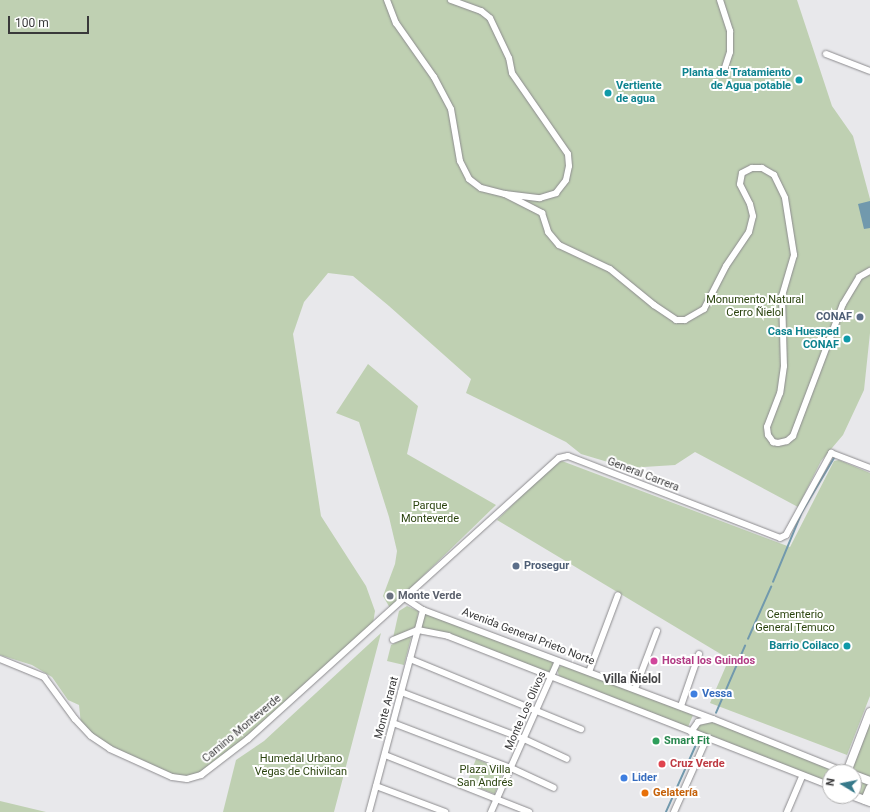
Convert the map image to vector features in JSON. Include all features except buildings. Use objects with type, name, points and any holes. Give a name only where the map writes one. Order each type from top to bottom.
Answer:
[{"type":"main road","points":[[849,764],[870,712]]},
{"type":"main road","points":[[868,801],[870,788]]},
{"type":"street","points":[[387,0],[396,24],[434,77],[451,109],[460,161],[464,171],[476,185],[505,194],[542,213],[548,232],[559,245],[610,269],[654,305],[676,320],[685,320],[704,309],[726,266],[749,232],[752,216],[750,204],[740,184],[742,173],[752,168],[762,168],[774,175],[785,198],[794,255],[782,296],[784,366],[780,393],[767,427],[768,434],[773,442],[778,443],[787,441],[792,436],[843,304],[859,277],[870,271]]},
{"type":"street","points":[[451,0],[481,11],[490,18],[509,58],[512,73],[568,154],[569,166],[566,180],[556,193],[540,198],[505,194]]},
{"type":"street","points":[[720,0],[730,31],[730,52],[723,74]]},
{"type":"street","points":[[826,54],[870,71]]},
{"type":"street","name":"General Carrera","points":[[406,599],[506,503],[562,456],[568,456],[780,538],[790,529],[831,453],[870,468]]},
{"type":"street","points":[[589,672],[618,595]]},
{"type":"street","name":"Avenida General Prieto Norte","points":[[406,599],[423,610],[681,706],[826,764]]},
{"type":"street","name":"Camino Monteverde","points":[[0,659],[44,677],[75,719],[91,736],[110,749],[172,777],[187,779],[201,775],[248,739],[406,599]]},
{"type":"street","name":"Monte Ararat","points":[[369,812],[423,610]]},
{"type":"street","points":[[393,640],[418,630],[448,636],[822,783]]},
{"type":"street","points":[[635,689],[657,631]]},
{"type":"street","points":[[681,706],[699,654]]},
{"type":"street","points":[[410,659],[537,709],[581,729]]},
{"type":"street","name":"Monte Los Olivos","points":[[490,812],[558,661]]},
{"type":"street","points":[[401,692],[524,739],[568,759]]},
{"type":"street","points":[[691,732],[698,722],[713,719]]},
{"type":"street","points":[[393,723],[511,768],[554,788]]},
{"type":"street","points":[[674,812],[707,738]]},
{"type":"street","points":[[385,755],[497,798],[529,812]]},
{"type":"street","points":[[787,812],[802,776]]},
{"type":"street","points":[[376,786],[445,812]]},
{"type":"green space","name":"Monumento Natural Cerro Ñielol","points":[[0,0],[797,0],[832,106],[853,136],[870,199],[870,333],[864,390],[843,435],[821,461],[798,507],[695,452],[675,465],[628,468],[581,454],[566,442],[466,393],[471,379],[389,306],[353,276],[328,273],[304,302],[293,334],[321,516],[366,586],[375,611],[372,630],[220,760],[198,776],[182,779],[162,772],[94,737],[81,724],[79,705],[68,700],[52,677],[32,665],[0,655]]},
{"type":"green space","name":"Parque Monteverde","points":[[368,364],[418,406],[407,454],[496,505],[390,608],[383,596],[395,564],[397,551],[389,517],[359,422],[336,413]]},
{"type":"green space","name":"Cementerio General Temuco","points":[[839,460],[870,473],[870,696],[847,755],[710,703],[729,659],[497,520],[550,468],[562,461],[790,547],[834,461]]},
{"type":"green space","points":[[407,606],[418,611],[417,626],[393,638],[399,611]]},
{"type":"green space","points":[[424,612],[556,662],[551,675],[420,628]]},
{"type":"green space","name":"Humedal Urbano Vegas de Chivilcan","points":[[381,633],[334,812],[223,812],[236,760],[264,741]]},
{"type":"green space","points":[[409,636],[411,638],[404,665],[387,661],[391,645]]},
{"type":"green space","points":[[564,664],[693,715],[688,727],[559,676],[557,669]]},
{"type":"green space","points":[[710,720],[822,765],[822,781],[694,730],[698,725]]},
{"type":"green space","points":[[870,720],[870,779],[862,776],[862,764],[852,764]]},
{"type":"green space","name":"Plaza Villa San Andrés","points":[[476,759],[504,770],[495,794],[467,783]]},
{"type":"green space","points":[[862,779],[869,782],[862,797]]},
{"type":"green space","points":[[0,801],[46,812],[0,812]]},
{"type":"water","points":[[870,201],[870,228],[864,229],[858,204]]},
{"type":"waterway","points":[[773,582],[802,512],[834,458]]},
{"type":"waterway","points":[[748,639],[771,587]]},
{"type":"waterway","points":[[716,713],[745,646]]},
{"type":"waterway","points":[[666,812],[696,745]]},
{"type":"place","name":"Planta de Tratamiento de Agua potable","points":[[799,80]]},
{"type":"place","name":"Vertiente de agua","points":[[608,93]]},
{"type":"place","name":"CONAF","points":[[860,317]]},
{"type":"place","name":"Casa Huesped CONAF","points":[[847,339]]},
{"type":"place","name":"Prosegur","points":[[516,566]]},
{"type":"place","name":"Monte Verde","points":[[390,596]]},
{"type":"place","name":"Barrio Coilaco","points":[[847,646]]},
{"type":"place","name":"Hostal los Guindos","points":[[654,661]]},
{"type":"place","name":"Vessa","points":[[694,694]]},
{"type":"place","name":"Smart Fit","points":[[656,741]]},
{"type":"place","name":"Cruz Verde","points":[[662,764]]},
{"type":"place","name":"Lider","points":[[624,778]]},
{"type":"place","name":"Gelatería","points":[[645,793]]},
{"type":"district","name":"Villa Ñielol","points":[[632,680]]}]
